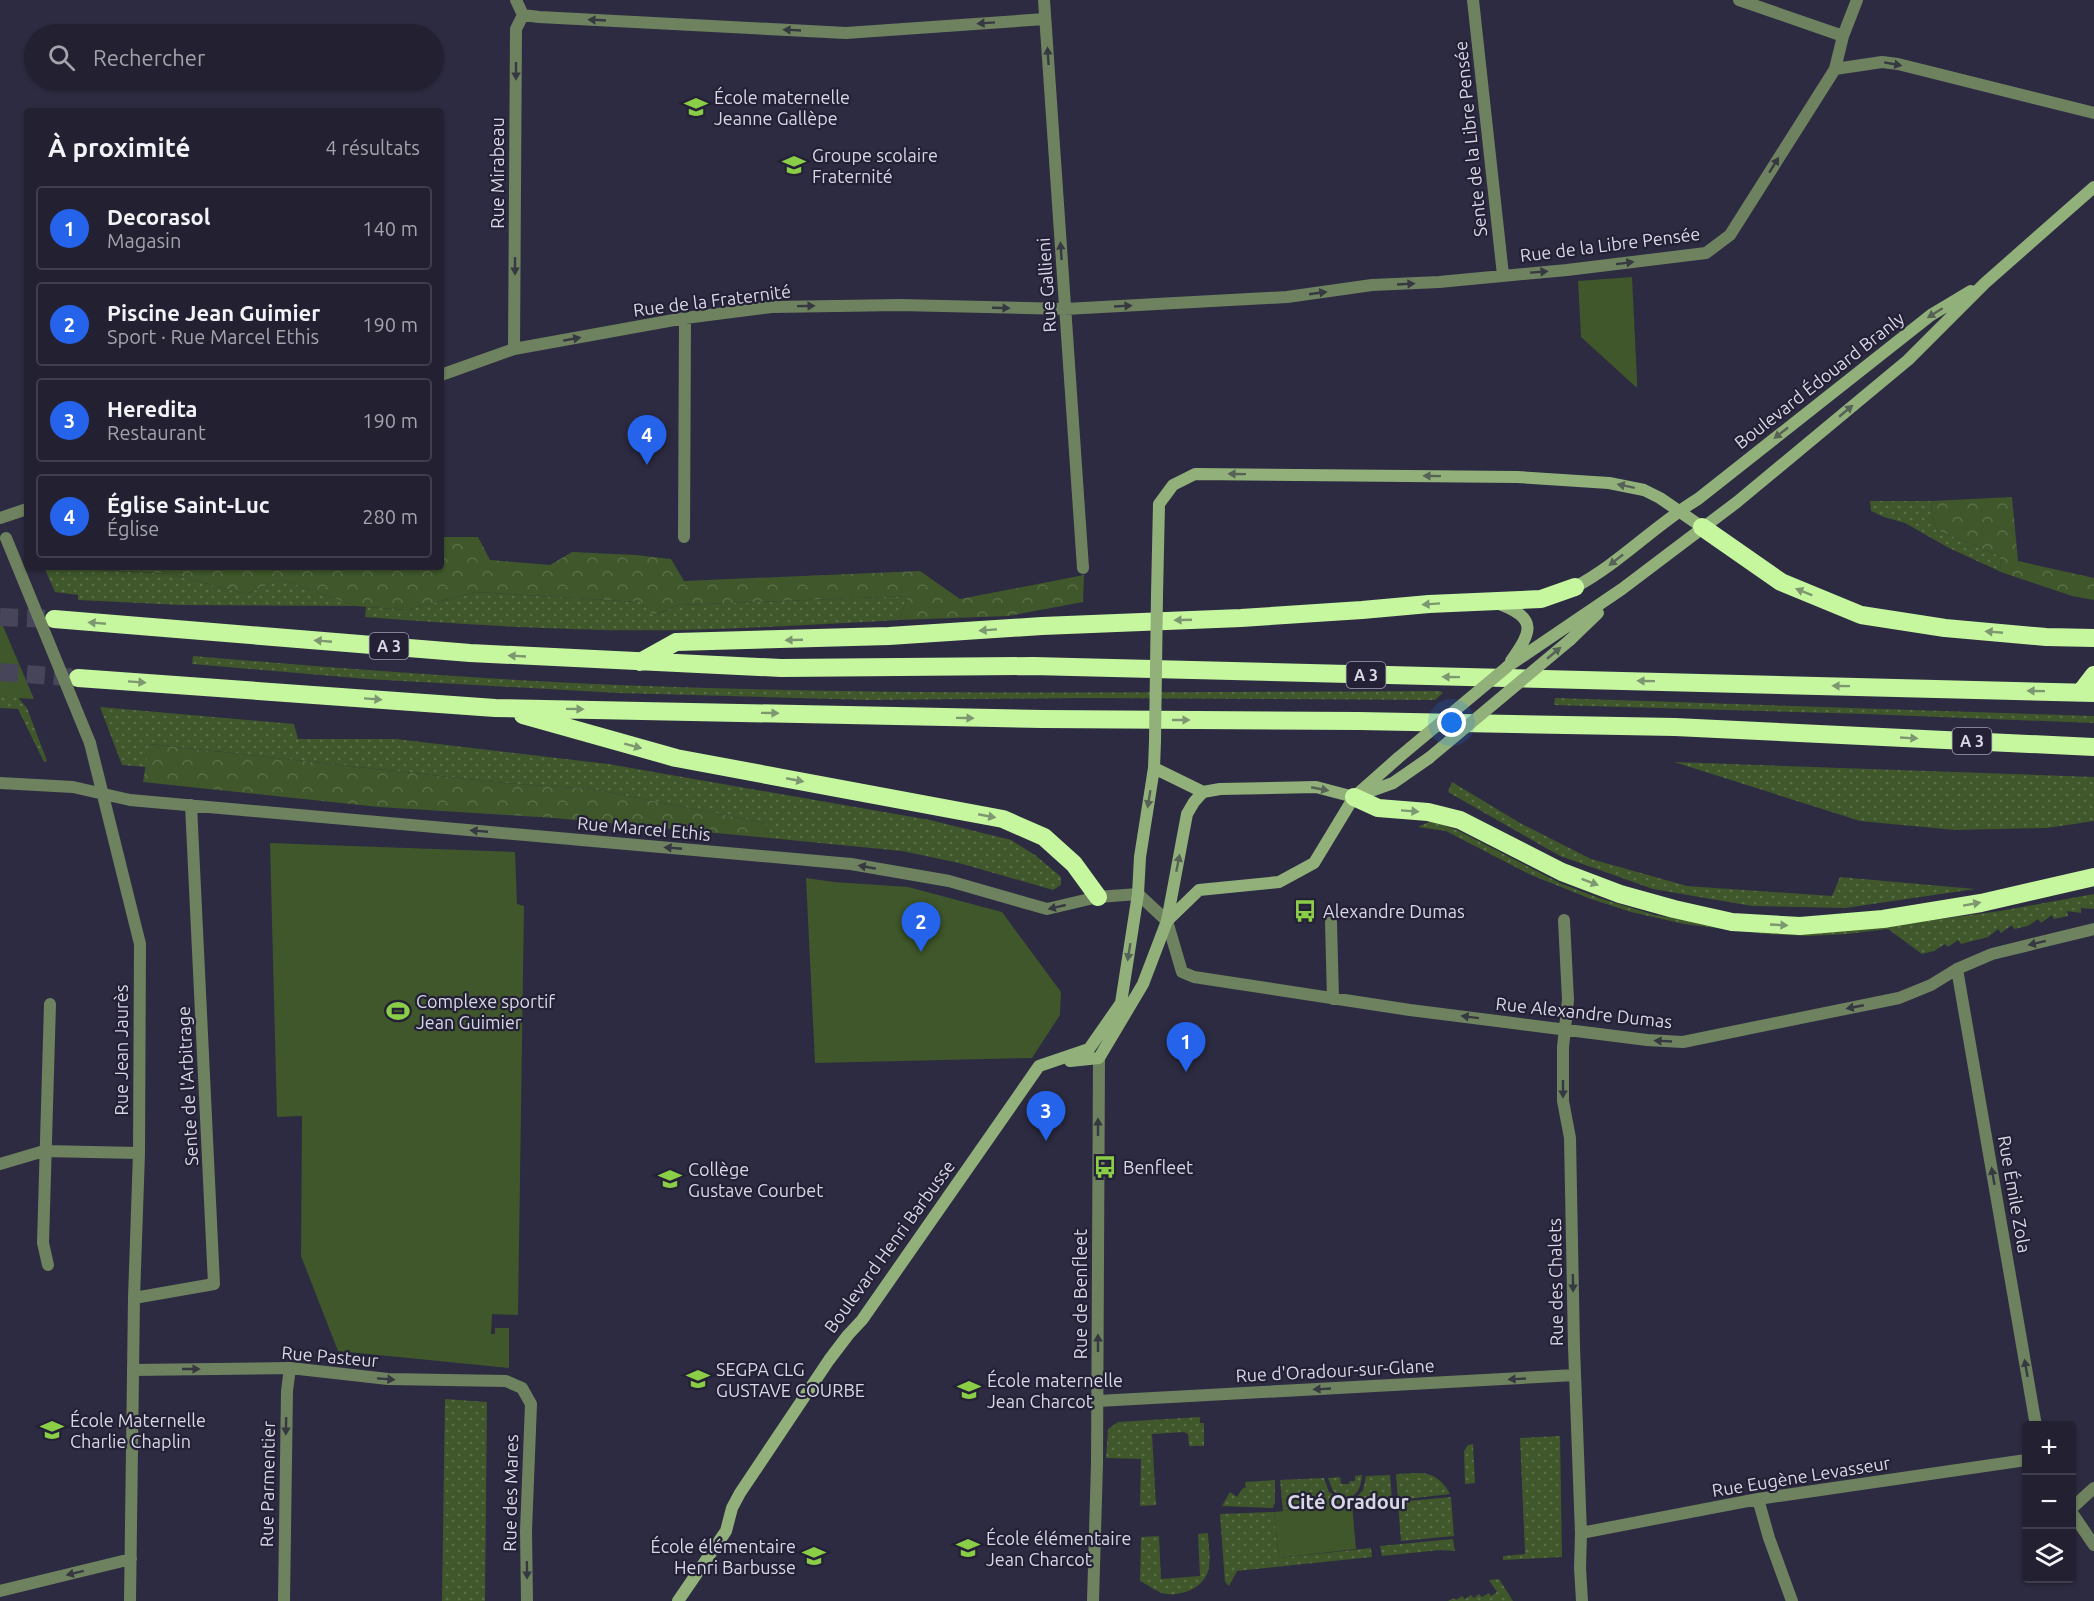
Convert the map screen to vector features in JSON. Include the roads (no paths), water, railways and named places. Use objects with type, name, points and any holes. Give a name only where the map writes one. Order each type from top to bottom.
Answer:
[{"type":"highway","points":[[1702,527],[1781,582],[1861,615],[1945,628],[2046,637],[2094,638]]},
{"type":"highway","points":[[639,663],[676,642],[889,636],[1042,626],[1242,618],[1541,599],[1575,587]]},
{"type":"highway","name":"A 3","points":[[54,619],[470,653],[639,663],[781,668],[1033,666],[2087,692]]},
{"type":"highway","points":[[2087,692],[2094,675]]},
{"type":"highway","name":"A 3","points":[[78,678],[495,708],[1042,719],[1347,720],[1676,727],[2094,747]]},
{"type":"highway","points":[[495,708],[676,758],[1003,819],[1044,837],[1074,864],[1098,897]]},
{"type":"highway","points":[[1354,797],[1378,808],[1428,812],[1460,820],[1562,872],[1620,894],[1732,922],[1800,926],[1883,919],[1981,903],[2094,877]]},
{"type":"street","points":[[516,0],[523,15],[539,17],[846,33],[1045,19]]},
{"type":"street","name":"Rue Gallieni","points":[[1044,0],[1083,568]]},
{"type":"street","name":"Sente de la Libre Pensée","points":[[1473,0],[1503,275]]},
{"type":"street","points":[[1738,0],[1844,36]]},
{"type":"street","name":"Rue de la Libre Pensée","points":[[1065,309],[1287,297],[1372,285],[1439,282],[1567,270],[1706,253],[1730,235],[1835,69],[1857,0]]},
{"type":"street","name":"Rue Mirabeau","points":[[514,349],[516,29],[523,15]]},
{"type":"street","points":[[1835,69],[1882,62],[1898,64],[2094,113]]},
{"type":"street","name":"Boulevard Édouard Branly","points":[[1622,589],[1737,502],[1908,360],[1985,283],[2094,188]]},
{"type":"street","name":"Boulevard Édouard Branly","points":[[1575,587],[1611,565],[1679,511],[1698,499],[1931,315],[1985,283]]},
{"type":"street","name":"Rue de la Fraternité","points":[[444,374],[514,349],[685,318],[772,307],[900,305],[1065,309]]},
{"type":"street","points":[[684,537],[685,318]]},
{"type":"street","points":[[1039,1066],[1089,1049],[1121,1003],[1154,768],[1159,504],[1173,485],[1195,474],[1517,477],[1608,483],[1644,490],[1702,527]]},
{"type":"street","points":[[0,518],[24,510]]},
{"type":"street","name":"Rue Jean Jaurès","points":[[0,523],[90,744],[140,944],[139,1153],[129,1601]]},
{"type":"street","points":[[1154,768],[1203,792],[1220,789],[1316,787],[1354,797],[1393,783],[1429,758],[1570,640],[1622,589]]},
{"type":"street","points":[[1167,921],[1199,890],[1280,882],[1314,863],[1354,797],[1507,667],[1622,589]]},
{"type":"street","points":[[1489,601],[1514,610],[1524,617],[1528,627],[1527,638],[1507,667]]},
{"type":"street","name":"Rue Marcel Ethis","points":[[0,783],[73,787],[130,800],[851,864],[949,881],[1047,909],[1098,897],[1138,894]]},
{"type":"street","points":[[1039,1066],[1099,1058],[1143,984],[1167,921],[1188,814],[1194,802],[1203,792]]},
{"type":"street","name":"Sente de l'Arbitrage","points":[[134,1298],[214,1284],[191,805]]},
{"type":"street","points":[[1138,894],[1167,921]]},
{"type":"street","name":"Rue des Chalets","points":[[1564,920],[1568,1000],[1563,1101],[1570,1138],[1582,1601]]},
{"type":"street","name":"Rue Alexandre Dumas","points":[[1167,921],[1182,972],[1194,977],[1333,999],[1565,1030],[1683,1042],[1899,998],[1931,986],[1957,969],[1992,954],[2094,929]]},
{"type":"street","points":[[1330,922],[1333,999]]},
{"type":"street","name":"Rue Émile Zola","points":[[1957,969],[2035,1421]]},
{"type":"street","points":[[48,1265],[43,1243],[50,1005]]},
{"type":"street","name":"Rue de Benfleet","points":[[1094,1601],[1098,1401],[1099,1058]]},
{"type":"street","name":"Boulevard Henri Barbusse","points":[[678,1601],[726,1531],[732,1508],[740,1493],[829,1360],[862,1320],[1039,1066]]},
{"type":"street","points":[[0,1164],[44,1151],[139,1153]]},
{"type":"street","name":"Rue Pasteur","points":[[133,1370],[290,1368],[388,1379],[506,1381],[522,1388]]},
{"type":"street","name":"Rue Parmentier","points":[[284,1601],[287,1391],[290,1368]]},
{"type":"street","name":"Rue d'Oradour-sur-Glane","points":[[1098,1401],[1575,1375]]},
{"type":"street","name":"Rue des Mares","points":[[522,1388],[531,1404],[525,1531],[527,1601]]},
{"type":"street","name":"Rue Eugène Levasseur","points":[[1581,1533],[1758,1499],[2022,1461]]},
{"type":"street","points":[[2076,1504],[2094,1488]]},
{"type":"street","points":[[1758,1499],[1792,1601]]},
{"type":"street","points":[[2076,1519],[2094,1545]]},
{"type":"street","points":[[0,1591],[131,1559]]},
{"type":"tunnel","points":[[0,617],[54,619]]},
{"type":"tunnel","points":[[0,672],[78,678]]},
{"type":"place","name":"École maternelle Jeanne Gallèpe","points":[[696,107]]},
{"type":"place","name":"Groupe scolaire Fraternité","points":[[794,165]]},
{"type":"place","name":"Église Saint-Luc","points":[[647,465]]},
{"type":"place","name":"Alexandre Dumas","points":[[1305,911]]},
{"type":"place","name":"Piscine Jean Guimier","points":[[921,952]]},
{"type":"place","name":"Complexe sportif Jean Guimier","points":[[398,1011]]},
{"type":"place","name":"Decorasol","points":[[1186,1072]]},
{"type":"place","name":"Heredita","points":[[1046,1141]]},
{"type":"place","name":"Benfleet","points":[[1105,1167]]},
{"type":"place","name":"Collège Gustave Courbet","points":[[670,1179]]},
{"type":"place","name":"SEGPA CLG GUSTAVE COURBE","points":[[698,1379]]},
{"type":"place","name":"École maternelle Jean Charcot","points":[[969,1390]]},
{"type":"place","name":"École Maternelle Charlie Chaplin","points":[[52,1430]]},
{"type":"place","name":"École élémentaire Jean Charcot","points":[[968,1548]]},
{"type":"place","name":"École élémentaire Henri Barbusse","points":[[814,1556]]},
{"type":"district","name":"Cité Oradour","points":[[1348,1501]]}]
